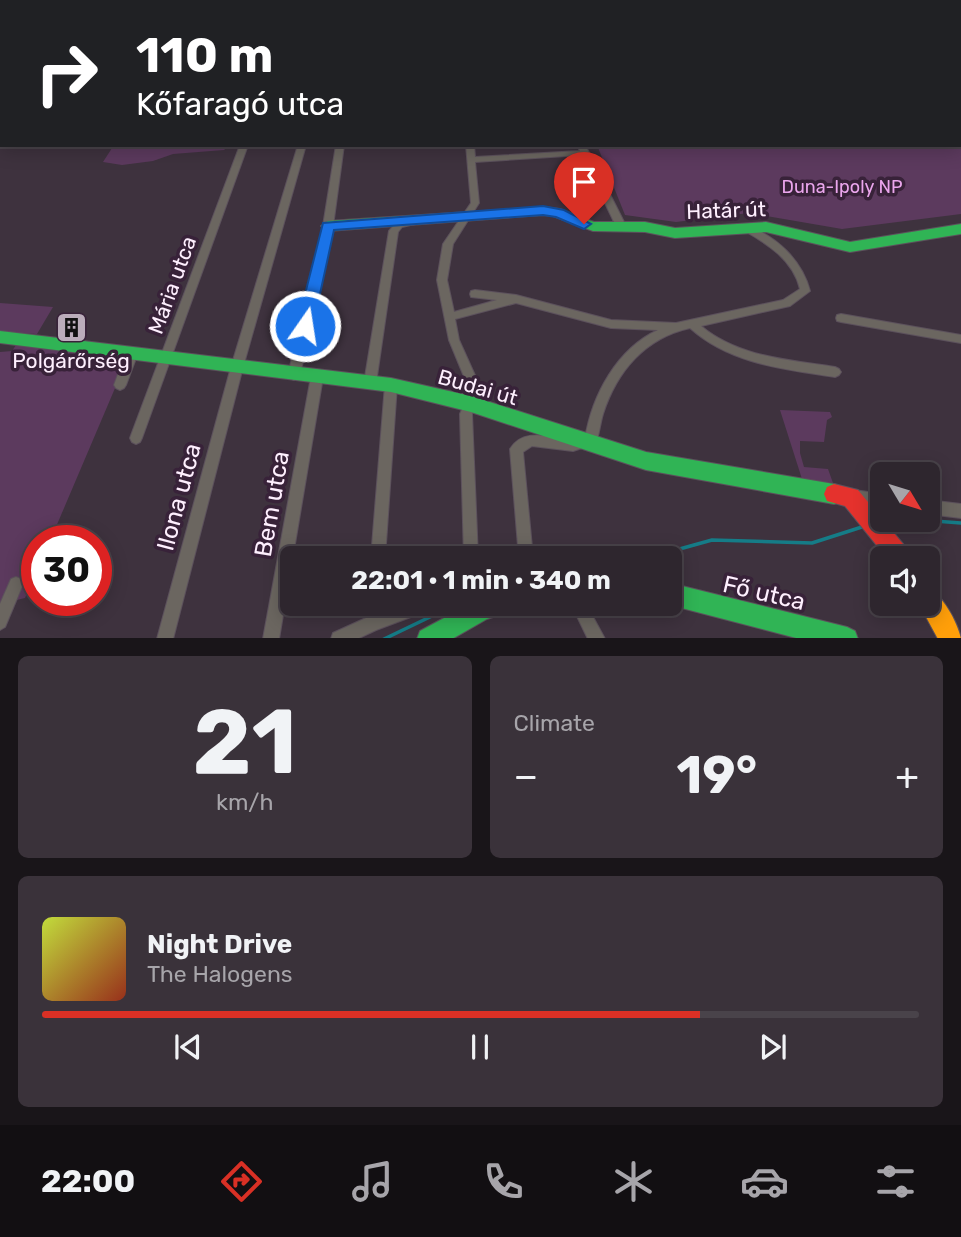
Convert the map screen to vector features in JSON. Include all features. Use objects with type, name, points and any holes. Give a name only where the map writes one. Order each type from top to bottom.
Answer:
[{"type":"street","name":"Mária utca","points":[[136,438],[243,147]]},
{"type":"street","name":"Ilona utca","points":[[165,638],[237,368],[301,147]]},
{"type":"street","points":[[294,376],[328,226],[340,147]]},
{"type":"street","points":[[470,147],[475,201],[470,214],[448,244],[442,280],[454,340],[476,391],[466,414],[471,546]]},
{"type":"street","points":[[473,160],[582,149],[621,226]]},
{"type":"street","name":"Határ út","points":[[328,226],[470,214],[548,211],[584,224],[679,233],[768,227],[853,247],[961,229]]},
{"type":"street","points":[[370,383],[394,231],[398,225],[427,217]]},
{"type":"street","points":[[475,294],[516,299],[611,324],[676,327],[786,303],[805,291],[804,282],[780,248],[746,228]]},
{"type":"street","points":[[449,317],[516,299]]},
{"type":"street","points":[[841,318],[961,339]]},
{"type":"street","points":[[692,324],[701,334],[740,354],[835,372]]},
{"type":"street","points":[[525,546],[516,449],[530,440],[573,446],[589,441],[598,406],[616,374],[643,342],[676,327]]},
{"type":"street","name":"Budai út","points":[[0,337],[294,376],[391,385],[471,404],[646,461],[697,472],[870,499]]},
{"type":"street","points":[[120,385],[132,353]]},
{"type":"street","name":"Bem utca","points":[[271,638],[317,377]]},
{"type":"street","points":[[379,546],[391,385]]},
{"type":"street","points":[[851,497],[890,546]]},
{"type":"street","points":[[940,508],[961,511]]},
{"type":"street","points":[[0,622],[16,584]]},
{"type":"street","name":"Fő utca","points":[[682,597],[843,638]]},
{"type":"street","points":[[373,616],[373,623]]},
{"type":"street","points":[[341,638],[393,616]]},
{"type":"street","points":[[430,638],[470,616]]},
{"type":"street","points":[[585,616],[596,638]]},
{"type":"street","points":[[938,616],[950,638]]},
{"type":"green space","points":[[113,147],[227,147],[224,150],[173,154],[153,161],[122,165],[103,162]]},
{"type":"green space","name":"Duna-Ipoly NP","points":[[598,147],[961,147],[961,214],[842,229],[749,213],[676,222],[625,215]]},
{"type":"green space","points":[[0,303],[53,307],[37,334],[0,332]]},
{"type":"green space","points":[[16,345],[127,360],[57,525],[21,525],[21,599],[0,604],[0,352],[12,351]]},
{"type":"green space","points":[[780,410],[830,412],[832,417],[827,420],[824,442],[800,441],[800,453],[804,467],[828,469],[833,483],[802,479]]},
{"type":"building","points":[[66,322],[76,322],[71,329],[61,329]]},
{"type":"waterway","points":[[940,521],[961,523]]},
{"type":"waterway","points":[[682,548],[712,540],[812,543],[865,526]]},
{"type":"waterway","points":[[386,638],[432,616]]},
{"type":"traffic: fast","points":[[328,226],[543,211],[555,212],[593,226],[645,227],[675,233],[766,227],[850,247],[961,229]]},
{"type":"traffic: fast","points":[[0,337],[391,385],[471,404],[646,461],[834,494]]},
{"type":"traffic: fast","points":[[682,597],[843,638]]},
{"type":"traffic: fast","points":[[430,638],[470,616]]},
{"type":"traffic: slow","points":[[938,616],[950,638]]},
{"type":"traffic: jam","points":[[834,494],[851,497],[890,546]]},
{"type":"place","name":"Polgárőrség","points":[[71,328]]},
{"type":"route","points":[[305,326],[328,226],[543,211],[559,213],[584,224]]}]
